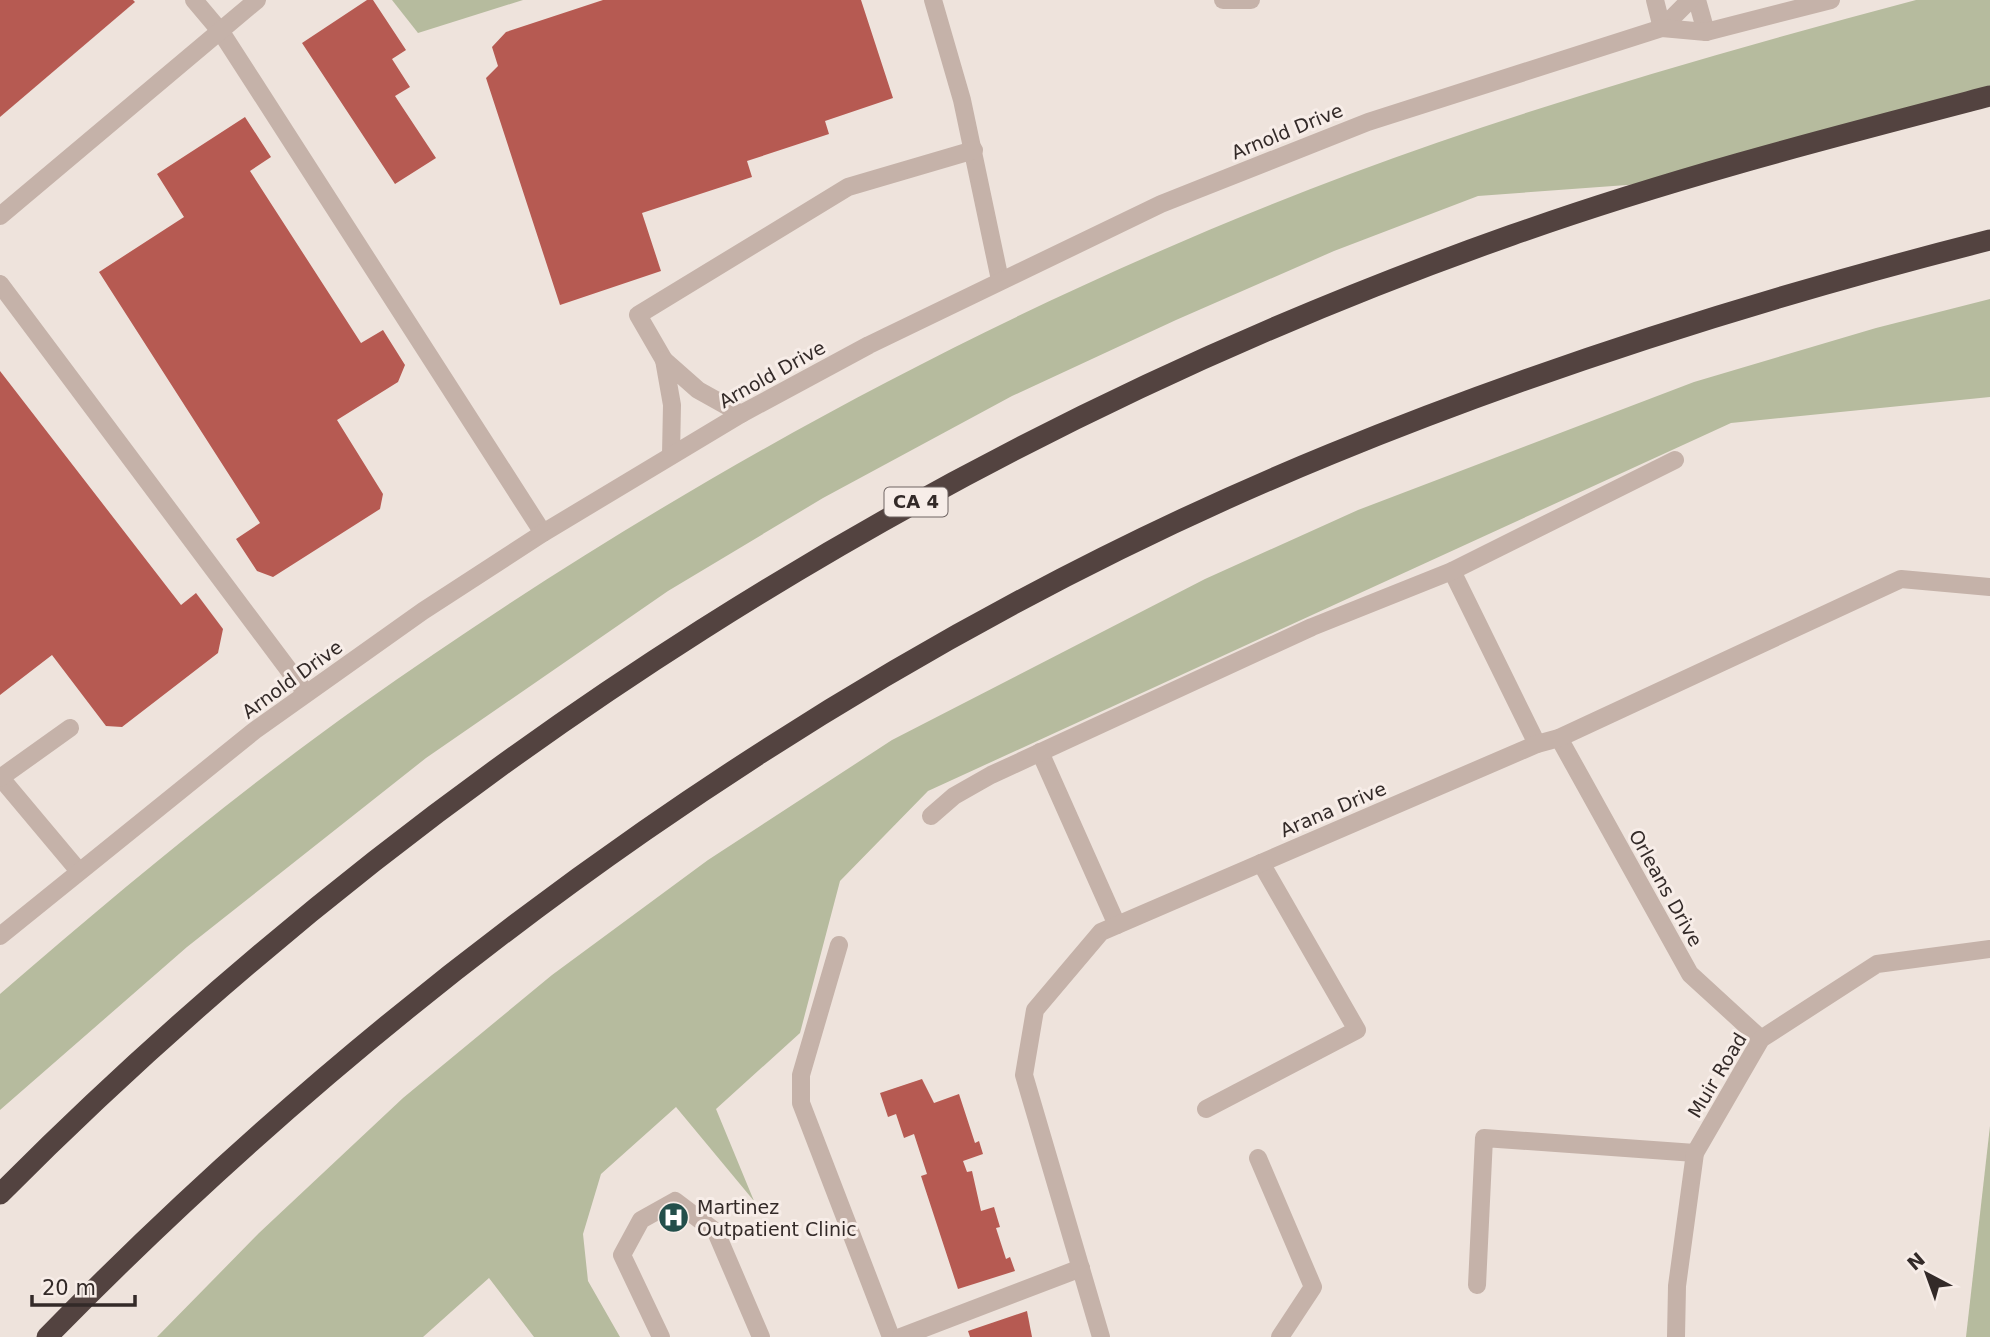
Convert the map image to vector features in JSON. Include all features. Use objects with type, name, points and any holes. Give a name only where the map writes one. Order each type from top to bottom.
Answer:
[{"type":"highway","name":"CA 4","points":[[0,1194],[122,1075],[211,995],[283,933],[427,819],[657,657],[731,610],[933,493],[1076,419],[1214,354],[1439,261],[1681,178],[1990,96]]},
{"type":"highway","points":[[47,1337],[246,1146],[440,983],[643,832],[762,752],[899,669],[1109,557],[1328,455],[1475,397],[1673,329],[1776,297],[1990,240]]},
{"type":"street","points":[[194,0],[221,32],[510,477],[543,533]]},
{"type":"street","points":[[0,216],[257,0]]},
{"type":"street","points":[[933,0],[974,150],[1000,280]]},
{"type":"street","points":[[1223,0],[1251,0]]},
{"type":"street","points":[[1655,0],[1662,27]]},
{"type":"street","name":"Arnold Drive","points":[[1662,27],[1690,0]]},
{"type":"street","points":[[1697,0],[1706,32]]},
{"type":"street","name":"Arnold Drive","points":[[0,936],[78,870],[306,693],[423,611],[543,533],[671,455],[869,345],[1161,204],[1368,122],[1662,27],[1706,32],[1831,0]]},
{"type":"street","points":[[741,414],[698,390],[664,360],[638,315],[848,187],[974,150]]},
{"type":"street","points":[[0,284],[306,693]]},
{"type":"street","points":[[664,360],[672,405],[671,455]]},
{"type":"street","points":[[931,816],[954,796],[1040,752],[1312,627],[1451,571],[1675,460]]},
{"type":"street","points":[[1451,571],[1537,744]]},
{"type":"street","name":"Arana Drive","points":[[1101,1337],[1024,1075],[1035,1010],[1101,932],[1537,744],[1559,737],[1901,579],[1990,587]]},
{"type":"street","points":[[70,728],[0,778],[78,870]]},
{"type":"street","name":"Orleans Drive","points":[[1559,737],[1690,974],[1761,1040]]},
{"type":"street","points":[[1040,752],[1117,925]]},
{"type":"street","points":[[1206,1109],[1357,1030],[1261,863]]},
{"type":"street","points":[[839,945],[801,1075],[801,1103],[891,1337]]},
{"type":"street","name":"Muir Road","points":[[1676,1337],[1677,1286],[1695,1153],[1761,1040],[1877,964],[1990,948]]},
{"type":"street","points":[[1477,1285],[1484,1138],[1695,1153]]},
{"type":"street","points":[[1258,1158],[1313,1287],[1280,1337]]},
{"type":"street","points":[[661,1337],[622,1255],[642,1220],[675,1201],[716,1232],[761,1337]]},
{"type":"street","points":[[901,1337],[1081,1268]]},
{"type":"green space","points":[[392,0],[523,0],[418,33]]},
{"type":"green space","points":[[1916,0],[1990,0],[1990,96],[1668,182],[1478,196],[1334,251],[1012,396],[823,498],[668,591],[426,758],[187,947],[0,1110],[0,994],[176,846],[266,774],[359,706],[475,626],[714,477],[963,343],[1090,282],[1219,226],[1350,174],[1560,102],[1702,59]]},
{"type":"green space","points":[[1990,299],[1990,397],[1731,423],[928,791],[840,881],[800,1033],[716,1109],[754,1201],[676,1107],[601,1174],[583,1234],[588,1281],[620,1337],[534,1337],[489,1278],[423,1337],[157,1337],[259,1233],[403,1098],[552,975],[708,860],[892,740],[1205,579],[1358,510],[1694,382],[1876,328]]},
{"type":"green space","points":[[1990,1126],[1990,1337],[1966,1337]]},
{"type":"building","points":[[0,0],[133,0],[135,2],[0,117]]},
{"type":"building","points":[[367,0],[373,0],[406,50],[392,59],[410,87],[395,96],[436,158],[395,184],[302,43]]},
{"type":"building","points":[[603,0],[861,0],[893,98],[825,121],[829,134],[747,161],[752,177],[642,213],[661,271],[560,305],[486,78],[498,66],[492,47],[506,32]]},
{"type":"building","points":[[245,117],[271,157],[250,171],[361,343],[383,330],[405,365],[398,382],[337,420],[383,494],[380,509],[273,577],[257,571],[236,539],[260,523],[99,272],[184,217],[157,174]]},
{"type":"building","points":[[0,371],[181,605],[196,593],[223,629],[218,653],[122,727],[106,726],[52,655],[0,695]]},
{"type":"building","points":[[922,1079],[934,1103],[959,1094],[975,1143],[979,1141],[983,1154],[963,1161],[967,1172],[972,1171],[981,1211],[994,1207],[1000,1227],[996,1228],[1006,1259],[1010,1257],[1015,1271],[958,1289],[921,1176],[927,1174],[914,1134],[904,1138],[896,1114],[888,1117],[880,1093]]},
{"type":"building","points":[[1027,1311],[1032,1337],[970,1337],[968,1331]]},
{"type":"place","name":"Martinez Outpatient Clinic","points":[[674,1218]]}]
